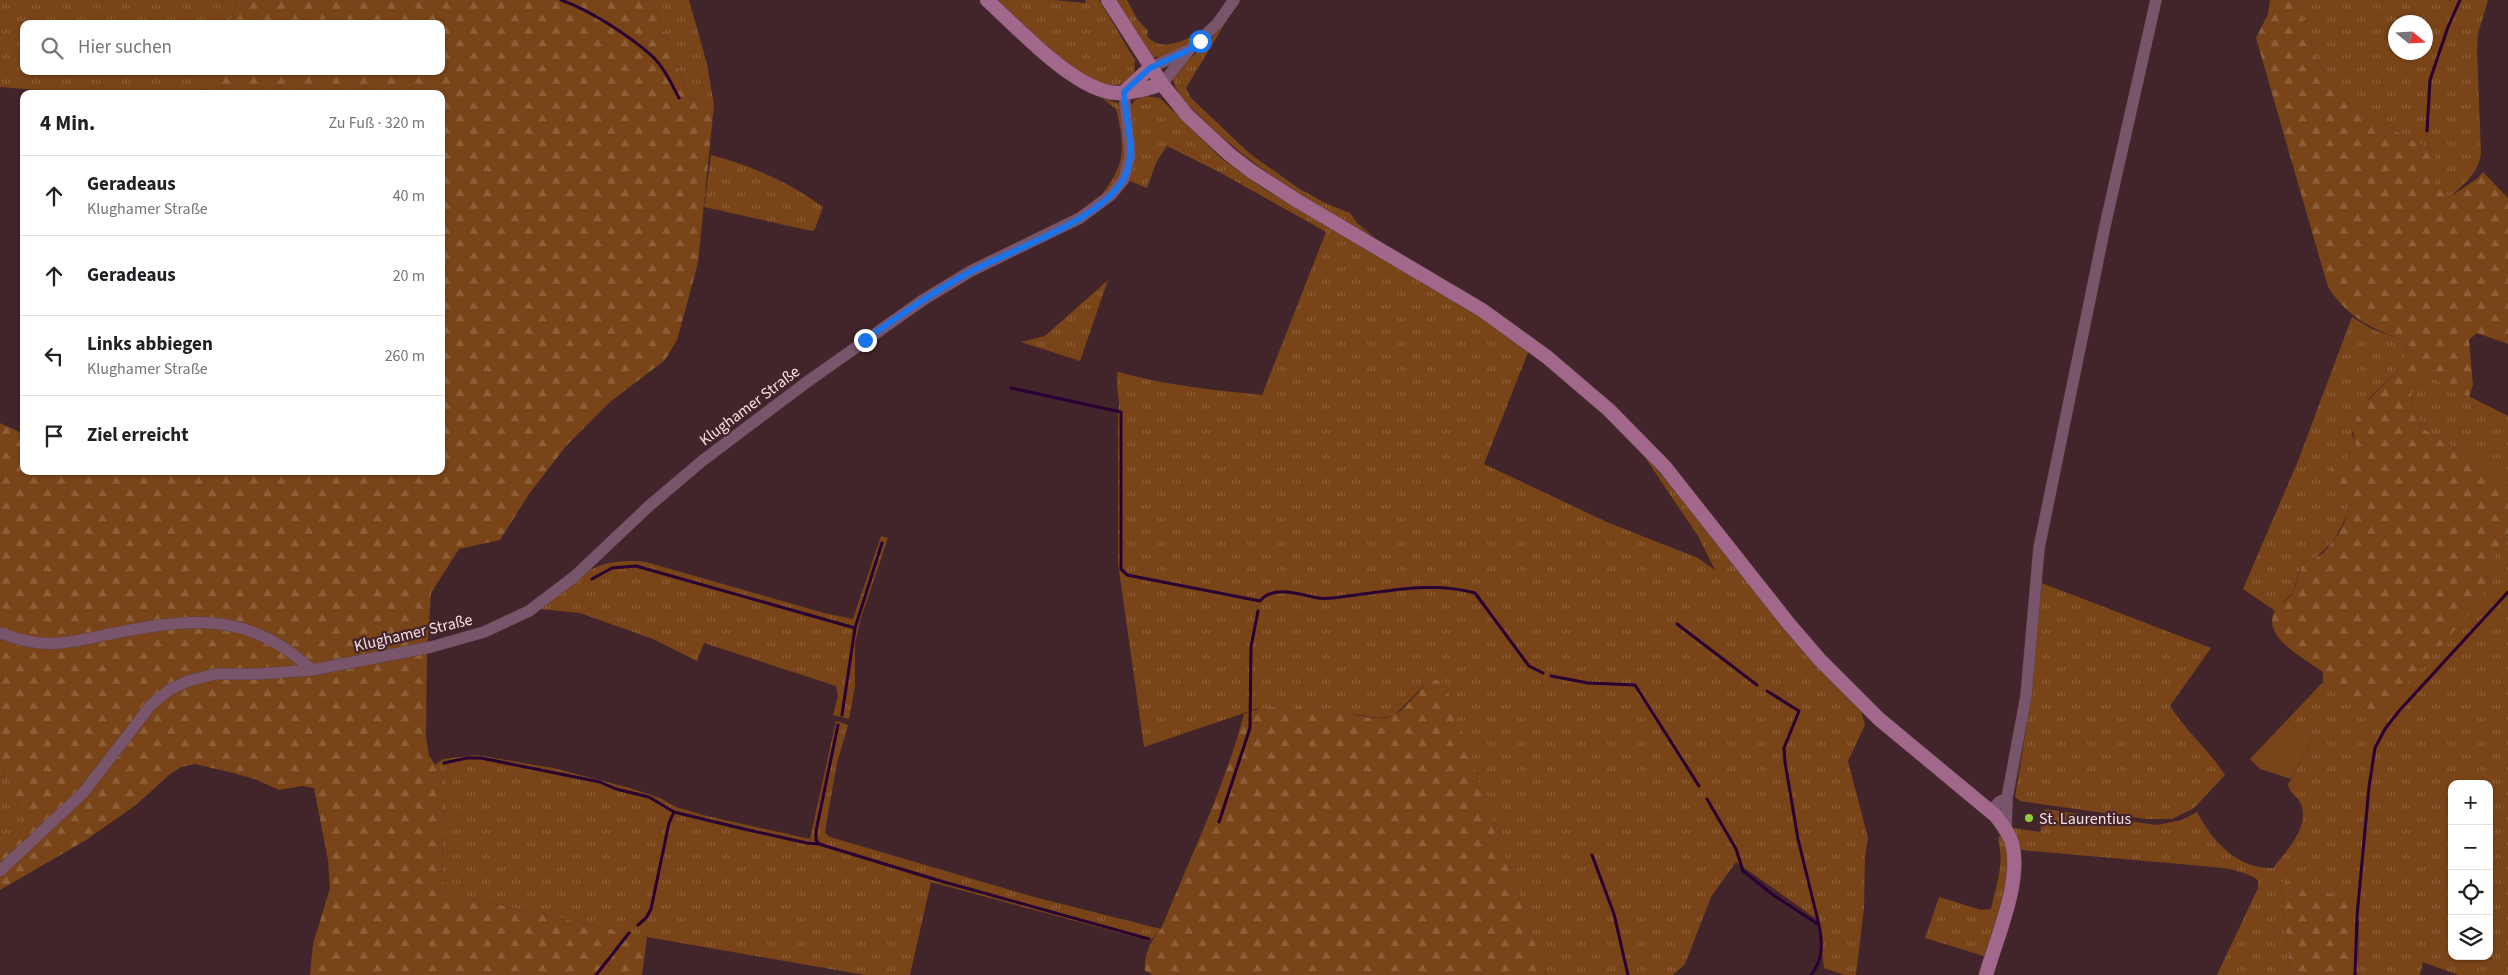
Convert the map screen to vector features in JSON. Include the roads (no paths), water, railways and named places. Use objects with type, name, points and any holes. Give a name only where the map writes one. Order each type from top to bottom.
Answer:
[{"type":"main road","points":[[987,0],[1072,76],[1099,89],[1136,92],[1162,84]]},
{"type":"main road","points":[[1108,0],[1162,84],[1188,115],[1251,171],[1482,310],[1579,383],[1635,435],[1665,467],[1789,624],[1839,680],[1879,719],[1991,811],[2006,830],[2014,856],[2014,872],[2007,905],[1986,975]]},
{"type":"main road","points":[[1124,92],[1150,68]]},
{"type":"street","points":[[1162,84],[1189,50],[1217,24],[1234,0]]},
{"type":"street","points":[[2006,830],[2007,798],[2026,696],[2039,548],[2105,226],[2156,0]]},
{"type":"street","points":[[1150,68],[1189,50]]},
{"type":"street","name":"Klughamer Straße","points":[[0,872],[84,792],[152,705],[169,690],[188,681],[215,674],[258,674],[312,670],[431,647],[484,632],[529,612],[552,595],[702,461],[807,382],[923,300],[971,271],[1080,218],[1111,195],[1124,179],[1130,156],[1124,92]]},
{"type":"street","points":[[0,633],[38,643],[64,644],[179,622],[233,625],[268,638],[312,670]]},
{"type":"street","points":[[1991,811],[1999,802],[2007,798]]},
{"type":"waterway","points":[[561,0],[584,10],[608,24],[651,55],[663,70],[679,98]]},
{"type":"waterway","points":[[2427,131],[2430,80],[2448,27],[2460,0]]},
{"type":"waterway","points":[[1011,388],[1121,412],[1121,569],[1127,575],[1260,601],[1266,596],[1280,592],[1296,593],[1318,598],[1431,587],[1475,593],[1529,666],[1543,673]]},
{"type":"waterway","points":[[842,715],[855,628],[882,543]]},
{"type":"waterway","points":[[592,579],[612,568],[636,566],[855,628]]},
{"type":"waterway","points":[[2355,975],[2357,916],[2369,787],[2375,748],[2385,729],[2399,711],[2508,592]]},
{"type":"waterway","points":[[1219,822],[1250,728],[1251,647],[1258,611]]},
{"type":"waterway","points":[[1677,624],[1757,685]]},
{"type":"waterway","points":[[1551,676],[1588,683],[1635,685],[1699,786]]},
{"type":"waterway","points":[[1767,691],[1799,711],[1784,748],[1785,762],[1798,839],[1819,925]]},
{"type":"waterway","points":[[838,725],[816,831],[816,840],[819,844],[937,880],[1149,939]]},
{"type":"waterway","points":[[444,763],[467,758],[481,758],[600,782],[616,789],[649,797],[674,812],[807,843],[819,844]]},
{"type":"waterway","points":[[1707,799],[1736,849],[1743,871],[1772,894],[1819,925],[1821,951],[1818,963],[1811,975]]},
{"type":"waterway","points":[[638,925],[646,918],[651,909],[669,823],[674,812]]},
{"type":"waterway","points":[[1592,855],[1614,914],[1628,975]]},
{"type":"waterway","points":[[596,975],[629,933]]},
{"type":"place","name":"St. Laurentius","points":[[2029,818]]}]
